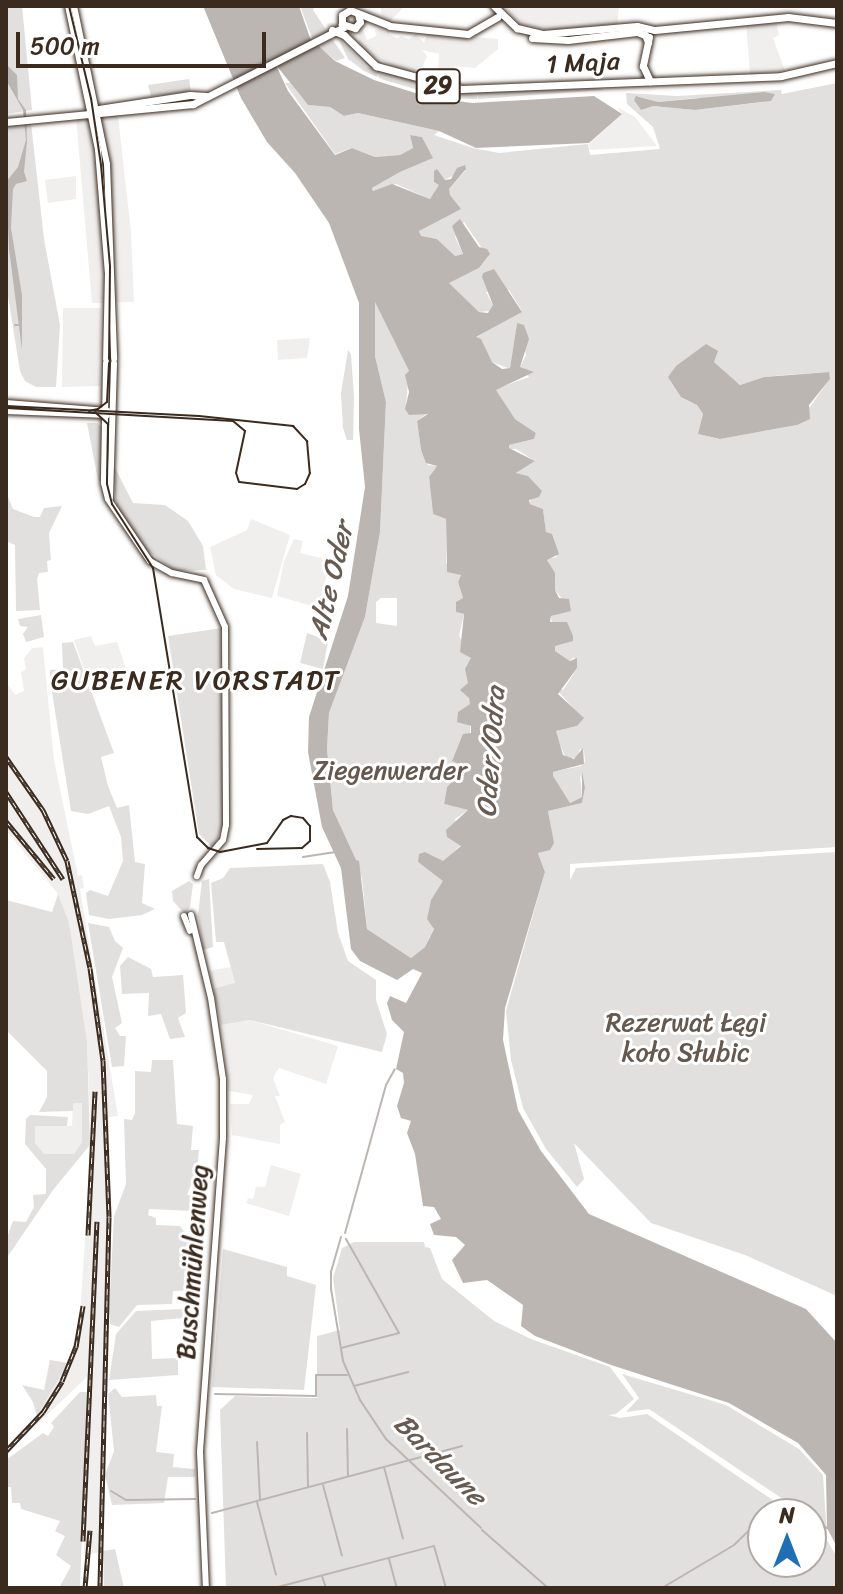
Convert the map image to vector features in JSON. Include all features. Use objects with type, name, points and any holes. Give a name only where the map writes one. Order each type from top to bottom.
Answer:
[{"type":"main road","points":[[6,120],[95,111],[153,110],[195,99],[219,92],[331,31],[353,29],[359,18],[347,11],[343,28]]},
{"type":"main road","points":[[494,15],[517,28],[543,34],[637,26],[655,30],[775,18],[837,23]]},
{"type":"main road","points":[[494,15],[521,35],[542,39],[583,39],[637,32],[645,35],[648,42]]},
{"type":"main road","name":"29","points":[[359,18],[373,19],[389,26],[468,34],[494,15]]},
{"type":"main road","name":"1 Maja","points":[[331,31],[343,28],[374,65],[452,89],[781,76],[837,63]]},
{"type":"main road","points":[[650,81],[643,66],[648,42],[655,30]]},
{"type":"street","points":[[71,6],[111,198],[108,413],[112,505],[148,559],[166,571],[204,580],[225,627],[228,793],[223,840],[201,865],[197,876]]},
{"type":"street","points":[[6,403],[108,413]]},
{"type":"street","points":[[6,411],[108,413]]},
{"type":"street","name":"Buschmühlenweg","points":[[187,916],[211,998],[223,1079],[223,1138],[200,1452],[206,1588]]},
{"type":"shaded area","points":[[380,6],[405,6],[389,22],[389,34],[397,38],[409,39],[416,34],[424,43],[427,33],[498,39],[498,49],[475,68],[454,66],[452,86],[432,81],[434,74],[438,74],[439,54],[422,50],[427,56],[419,75],[397,68],[360,49],[358,29],[362,28],[367,40],[376,36],[375,30],[380,28],[387,33],[388,20],[382,16]]},
{"type":"shaded area","points":[[504,6],[619,6],[617,26],[554,32],[519,23]]},
{"type":"shaded area","points":[[776,21],[779,35],[773,38],[785,71],[750,74],[746,22]]},
{"type":"shaded area","points":[[617,107],[635,117],[657,146],[590,150],[589,144],[622,114]]},
{"type":"shaded area","points":[[118,116],[131,232],[134,302],[92,303],[76,117]]},
{"type":"shaded area","points":[[76,176],[76,199],[48,203],[45,180]]},
{"type":"shaded area","points":[[63,308],[101,308],[100,386],[62,387]]},
{"type":"shaded area","points":[[310,338],[307,358],[278,360],[277,340]]},
{"type":"shaded area","points":[[251,519],[290,535],[272,598],[234,589],[216,575],[210,547],[247,530]]},
{"type":"shaded area","points":[[294,539],[303,541],[300,553],[330,560],[319,608],[277,596],[284,561]]},
{"type":"shaded area","points":[[91,636],[95,646],[117,642],[129,678],[91,690],[74,640]]},
{"type":"shaded area","points":[[43,647],[54,760],[78,876],[82,875],[84,888],[80,889],[118,1116],[109,1117],[110,1243],[102,1552],[84,1555],[82,1495],[88,1376],[6,1454],[6,1448],[37,1416],[69,1361],[80,1317],[91,1146],[87,1041],[69,922],[58,894],[6,830],[6,682],[15,695],[24,691],[21,672],[26,669],[24,658],[32,648]]},
{"type":"shaded area","points":[[231,967],[235,984],[213,989],[209,971]]},
{"type":"shaded area","points":[[250,1020],[338,1046],[326,1084],[279,1068],[273,1078],[280,1096],[275,1096],[285,1122],[280,1125],[280,1144],[232,1135],[230,1104],[249,1104],[253,1095],[229,1091],[221,1025]]},
{"type":"shaded area","points":[[73,1103],[83,1103],[82,1142],[74,1154],[44,1155],[35,1143],[35,1126],[72,1126]]},
{"type":"shaded area","points":[[271,1165],[301,1174],[289,1216],[246,1203],[248,1198],[253,1199],[256,1187],[265,1187]]},
{"type":"green space","points":[[6,6],[22,6],[32,110],[6,114]]},
{"type":"green space","points":[[300,6],[315,6],[313,10],[345,58],[336,61],[314,43]]},
{"type":"green space","points":[[338,38],[367,67],[372,68],[364,62],[439,88],[472,91],[474,95],[474,91],[592,83],[599,86],[592,87],[605,90],[478,99],[477,93],[477,99],[446,98],[384,80],[378,77],[380,71],[377,77],[364,71],[348,59]]},
{"type":"green space","points":[[189,79],[191,92],[151,96],[148,85]]},
{"type":"green space","name":"Rezerwat Łęgi koło Słubic","points":[[285,83],[290,83],[308,105],[330,107],[344,116],[358,113],[439,131],[434,135],[473,148],[499,153],[588,144],[590,155],[660,149],[653,127],[627,104],[626,93],[677,96],[781,90],[782,94],[837,83],[837,847],[570,864],[570,880],[576,868],[837,852],[837,1296],[745,1255],[651,1223],[574,1143],[584,1179],[577,1187],[546,1149],[523,1108],[511,1060],[506,1011],[545,872],[538,852],[552,837],[548,811],[582,803],[585,788],[580,774],[582,797],[570,803],[552,772],[581,766],[585,762],[584,750],[580,749],[577,758],[566,758],[556,736],[556,731],[577,726],[580,716],[558,691],[564,689],[577,668],[574,657],[570,661],[555,651],[551,616],[571,610],[555,590],[555,579],[547,559],[557,557],[546,533],[543,509],[530,504],[532,481],[516,473],[535,461],[516,449],[509,449],[509,445],[534,439],[536,433],[515,419],[495,389],[529,377],[520,367],[526,355],[517,323],[510,369],[492,362],[475,338],[522,311],[509,290],[486,292],[493,305],[491,311],[479,312],[448,283],[479,268],[488,257],[464,222],[455,237],[463,254],[455,256],[437,239],[421,237],[419,231],[438,219],[449,189],[466,170],[444,180],[430,199],[396,184],[373,191],[372,188],[432,158],[422,137],[410,135],[413,148],[400,155],[375,157],[352,148],[335,154]],"holes":[[[637,96],[658,102],[695,98],[764,102],[695,110],[653,106]],[[714,362],[740,385],[764,377],[828,372],[829,380],[797,425],[719,439],[699,434],[703,414],[697,405]]]},
{"type":"green space","points":[[31,123],[44,239],[60,325],[56,387],[36,387],[25,381],[20,371],[6,284],[6,126]]},
{"type":"green space","name":"Ziegenwerder","points":[[375,301],[409,371],[406,405],[428,413],[417,421],[421,450],[428,465],[437,466],[429,477],[433,514],[446,519],[446,563],[461,575],[458,582],[463,598],[456,603],[456,612],[464,614],[459,636],[471,658],[470,733],[453,761],[466,765],[447,787],[444,804],[468,810],[455,819],[461,845],[443,862],[425,852],[418,862],[444,881],[434,928],[425,947],[411,958],[367,929],[362,878],[333,810],[327,749],[329,713],[365,617],[380,532],[386,402],[375,356]],"holes":[[[381,598],[397,598],[397,626],[376,623],[376,602]]]},
{"type":"green space","points":[[348,350],[351,354],[354,397],[353,440],[347,440],[343,428],[341,393]]},
{"type":"green space","points":[[87,423],[97,423],[102,428],[101,482],[98,480]]},
{"type":"green space","points":[[113,464],[133,503],[165,505],[188,521],[203,546],[206,570],[175,571],[146,549],[116,505]]},
{"type":"green space","points":[[6,492],[13,509],[34,517],[40,517],[44,508],[62,506],[49,533],[51,560],[47,561],[48,572],[39,573],[37,579],[40,610],[16,611],[15,545],[6,541]]},
{"type":"green space","points":[[41,615],[44,637],[26,642],[23,634],[28,627],[20,626],[18,619]]},
{"type":"green space","points":[[221,628],[223,825],[213,848],[199,834],[168,636]]},
{"type":"green space","points":[[307,633],[326,640],[329,636],[323,669],[300,663]]},
{"type":"green space","points":[[73,642],[114,753],[101,757],[108,786],[117,808],[129,805],[135,862],[145,864],[142,903],[155,909],[142,915],[109,919],[89,915],[86,893],[90,890],[108,896],[123,861],[121,837],[109,806],[88,814],[71,811],[50,670],[63,669],[62,643]]},
{"type":"green space","points":[[323,864],[330,882],[338,933],[348,961],[376,980],[376,1000],[387,1034],[382,1052],[250,1020],[221,1025],[213,989],[235,983],[224,942],[216,942],[211,883],[223,878],[230,868]]},
{"type":"green space","points":[[209,879],[213,947],[203,950],[198,915],[202,881]]},
{"type":"green space","points":[[189,881],[193,884],[190,907],[185,914],[173,901],[172,891]]},
{"type":"green space","points":[[58,894],[69,922],[87,1041],[90,1145],[53,1190],[6,1259],[6,1240],[13,1221],[26,1222],[34,1207],[33,1195],[46,1194],[46,1169],[25,1144],[26,1119],[30,1115],[68,1117],[67,1126],[35,1126],[35,1143],[44,1154],[74,1154],[82,1142],[82,1103],[73,1103],[73,1111],[39,1112],[47,1097],[47,1071],[6,1030],[6,900],[52,912]]},
{"type":"green space","points":[[88,923],[109,927],[115,941],[123,948],[112,977],[122,1023],[115,1028],[120,1036],[126,1036],[124,1066],[112,1067]]},
{"type":"green space","points":[[128,957],[151,969],[153,977],[183,975],[186,1013],[178,1018],[185,1037],[170,1039],[161,1014],[148,1016],[149,993],[122,994],[120,966]]},
{"type":"green space","points":[[152,1060],[173,1060],[177,1124],[193,1126],[191,1150],[199,1150],[197,1169],[187,1195],[194,1196],[193,1211],[149,1209],[148,1215],[156,1218],[156,1225],[180,1226],[191,1241],[193,1290],[173,1291],[172,1304],[137,1305],[119,1327],[110,1324],[109,1310],[114,1216],[126,1184],[124,1119],[132,1120],[135,1113],[135,1071],[151,1072]]},
{"type":"green space","points":[[354,1242],[424,1242],[425,1247],[430,1248],[442,1279],[494,1321],[531,1339],[610,1367],[634,1399],[616,1414],[608,1415],[620,1418],[647,1414],[770,1498],[747,1498],[747,1578],[827,1578],[827,1540],[837,1557],[837,1588],[226,1588],[220,1410],[235,1396],[317,1398],[317,1336],[340,1330],[333,1278],[342,1248]]},
{"type":"green space","points":[[223,1249],[287,1267],[287,1276],[316,1285],[304,1390],[212,1387]]},
{"type":"green space","points":[[183,1309],[183,1318],[151,1321],[152,1359],[178,1358],[178,1375],[109,1380],[116,1334],[136,1311]]},
{"type":"green space","points":[[50,1360],[68,1363],[37,1416],[33,1402],[22,1385],[44,1390]]},
{"type":"green space","points":[[622,1374],[726,1405],[799,1449],[823,1475],[825,1498],[781,1498],[649,1409],[626,1412],[639,1398]]},
{"type":"green space","points":[[115,1388],[122,1397],[156,1395],[157,1406],[162,1406],[156,1452],[174,1454],[173,1467],[195,1469],[195,1477],[168,1477],[164,1503],[112,1505],[105,1475],[114,1451],[108,1394]]},
{"type":"green space","points":[[80,1392],[87,1392],[80,1588],[59,1588],[71,1566],[56,1555],[65,1536],[55,1531],[60,1521],[21,1509],[20,1503],[12,1503],[11,1487],[6,1487],[6,1460],[43,1433],[48,1436],[54,1427],[51,1423]]},
{"type":"green space","points":[[115,1549],[124,1588],[104,1588],[103,1551]]},
{"type":"water","name":"Oder/Odra","points":[[203,6],[299,6],[310,38],[335,61],[374,80],[428,97],[472,103],[594,96],[622,114],[589,143],[476,148],[439,131],[358,113],[344,116],[330,107],[308,105],[276,65],[288,91],[335,155],[352,148],[375,157],[400,155],[413,148],[410,135],[422,137],[433,158],[400,172],[372,188],[373,191],[392,184],[430,199],[439,185],[434,182],[434,171],[437,169],[445,180],[451,179],[457,168],[465,165],[466,169],[449,189],[461,209],[419,231],[421,236],[437,239],[455,256],[463,254],[452,226],[460,219],[479,247],[487,249],[490,254],[479,268],[449,283],[479,312],[488,313],[493,305],[482,277],[483,273],[494,269],[522,312],[476,337],[481,339],[492,362],[502,369],[510,368],[517,323],[524,325],[529,339],[520,367],[534,372],[496,390],[515,419],[536,433],[534,439],[509,445],[509,448],[535,461],[516,473],[528,476],[542,491],[539,497],[529,500],[530,504],[543,509],[546,532],[552,534],[559,554],[547,560],[555,573],[555,590],[559,598],[569,599],[571,611],[551,616],[550,622],[567,622],[573,636],[573,641],[555,646],[555,651],[570,661],[577,658],[577,668],[558,694],[584,718],[577,726],[556,731],[563,755],[574,759],[583,748],[584,764],[553,772],[553,776],[570,803],[582,797],[582,771],[585,788],[582,803],[548,811],[554,843],[550,850],[538,853],[545,872],[505,1008],[503,1040],[518,1110],[541,1151],[589,1214],[806,1309],[837,1343],[837,1547],[827,1528],[826,1475],[798,1443],[729,1403],[611,1365],[535,1336],[521,1326],[523,1305],[487,1280],[463,1283],[452,1260],[465,1245],[456,1237],[434,1235],[430,1224],[441,1219],[434,1207],[423,1206],[415,1154],[407,1133],[411,1121],[401,1118],[397,1106],[404,1083],[403,1073],[396,1069],[404,1032],[392,1020],[387,1003],[390,996],[406,1003],[422,973],[413,969],[397,980],[360,961],[351,949],[341,868],[322,827],[308,752],[309,717],[348,596],[365,487],[359,429],[359,303],[329,223],[295,173],[267,142],[241,98]],"holes":[[[375,302],[409,371],[405,375],[409,392],[405,409],[409,415],[428,414],[417,421],[421,450],[426,463],[437,466],[429,477],[433,514],[446,519],[447,572],[461,575],[458,582],[463,598],[456,602],[456,612],[464,614],[460,652],[471,658],[465,669],[468,683],[460,690],[469,698],[470,704],[458,712],[457,722],[471,726],[471,733],[463,734],[452,761],[466,766],[447,787],[444,804],[468,810],[446,830],[447,837],[461,846],[443,861],[425,852],[419,854],[418,862],[443,881],[431,900],[427,919],[434,929],[425,947],[411,958],[367,929],[359,861],[333,810],[327,749],[329,713],[365,617],[380,532],[386,402],[375,356]]]},
{"type":"water","points":[[6,64],[17,75],[18,99],[26,110],[27,142],[24,172],[27,181],[16,184],[13,189],[11,228],[22,295],[22,350],[9,249],[6,182],[18,167],[26,140],[23,110],[6,80]]},
{"type":"water","points":[[764,92],[775,94],[771,101],[695,110],[653,106],[641,110],[634,100],[636,96],[658,102]]},
{"type":"water","points":[[706,344],[718,351],[714,362],[740,385],[764,377],[829,372],[830,379],[809,405],[810,419],[797,425],[720,439],[698,434],[703,414],[697,405],[681,397],[668,377],[676,366]]},
{"type":"waterway","points":[[15,325],[21,325]]},
{"type":"waterway","points":[[303,857],[334,852]]},
{"type":"waterway","name":"Bardaune","points":[[345,1233],[386,1085],[395,1069]]},
{"type":"waterway","name":"Bardaune","points":[[341,1237],[331,1271],[331,1289],[343,1361],[360,1400],[386,1439],[481,1528]]},
{"type":"waterway","points":[[341,1348],[399,1333],[346,1239]]},
{"type":"waterway","points":[[354,1386],[408,1372]]},
{"type":"waterway","points":[[215,1394],[316,1396],[316,1375],[347,1375]]},
{"type":"waterway","points":[[347,1429],[348,1476]]},
{"type":"waterway","points":[[307,1433],[308,1487]]},
{"type":"waterway","points":[[257,1442],[260,1500]]},
{"type":"waterway","points":[[212,1513],[462,1446]]},
{"type":"waterway","points":[[384,1467],[403,1539]]},
{"type":"waterway","points":[[323,1485],[342,1556]]},
{"type":"waterway","points":[[111,1491],[126,1500],[195,1499]]},
{"type":"waterway","points":[[257,1502],[276,1575]]},
{"type":"waterway","name":"Bardaune","points":[[482,1530],[548,1588]]},
{"type":"waterway","points":[[662,1588],[734,1545],[747,1532]]},
{"type":"waterway","points":[[274,1588],[434,1546],[446,1588]]},
{"type":"waterway","points":[[389,1559],[397,1588]]},
{"type":"waterway","points":[[322,1576],[326,1588]]},
{"type":"waterway","points":[[552,1588],[563,1588]]},
{"type":"tram line","points":[[69,6],[91,98],[101,165],[110,266],[109,359]]},
{"type":"tram line","points":[[89,411],[107,402],[109,363]]},
{"type":"tram line","points":[[6,406],[199,416],[293,426],[307,441],[310,473],[305,484],[297,489],[239,482],[236,473],[245,431],[233,421],[6,408]]},
{"type":"tram line","points":[[95,412],[108,424],[107,484],[112,504],[153,568],[197,837],[208,848],[220,852],[267,843],[283,820],[291,816],[303,818],[310,826],[310,841],[302,848],[257,849]]},
{"type":"railway","points":[[6,757],[43,810],[67,861],[90,968],[103,1060],[109,1217],[100,1588]]},
{"type":"railway","points":[[6,792],[63,879]]},
{"type":"railway","points":[[6,821],[54,879]]},
{"type":"railway","points":[[88,1235],[95,1091]]},
{"type":"railway","points":[[83,1541],[97,1221]]},
{"type":"railway","points":[[6,1451],[43,1412],[62,1381],[76,1347],[83,1306]]},
{"type":"railway","points":[[85,1588],[90,1530]]},
{"type":"district","name":"GUBENER VORSTADT","points":[[196,680]]},
{"type":"water label","name":"Alte Oder","points":[[331,581]]}]
